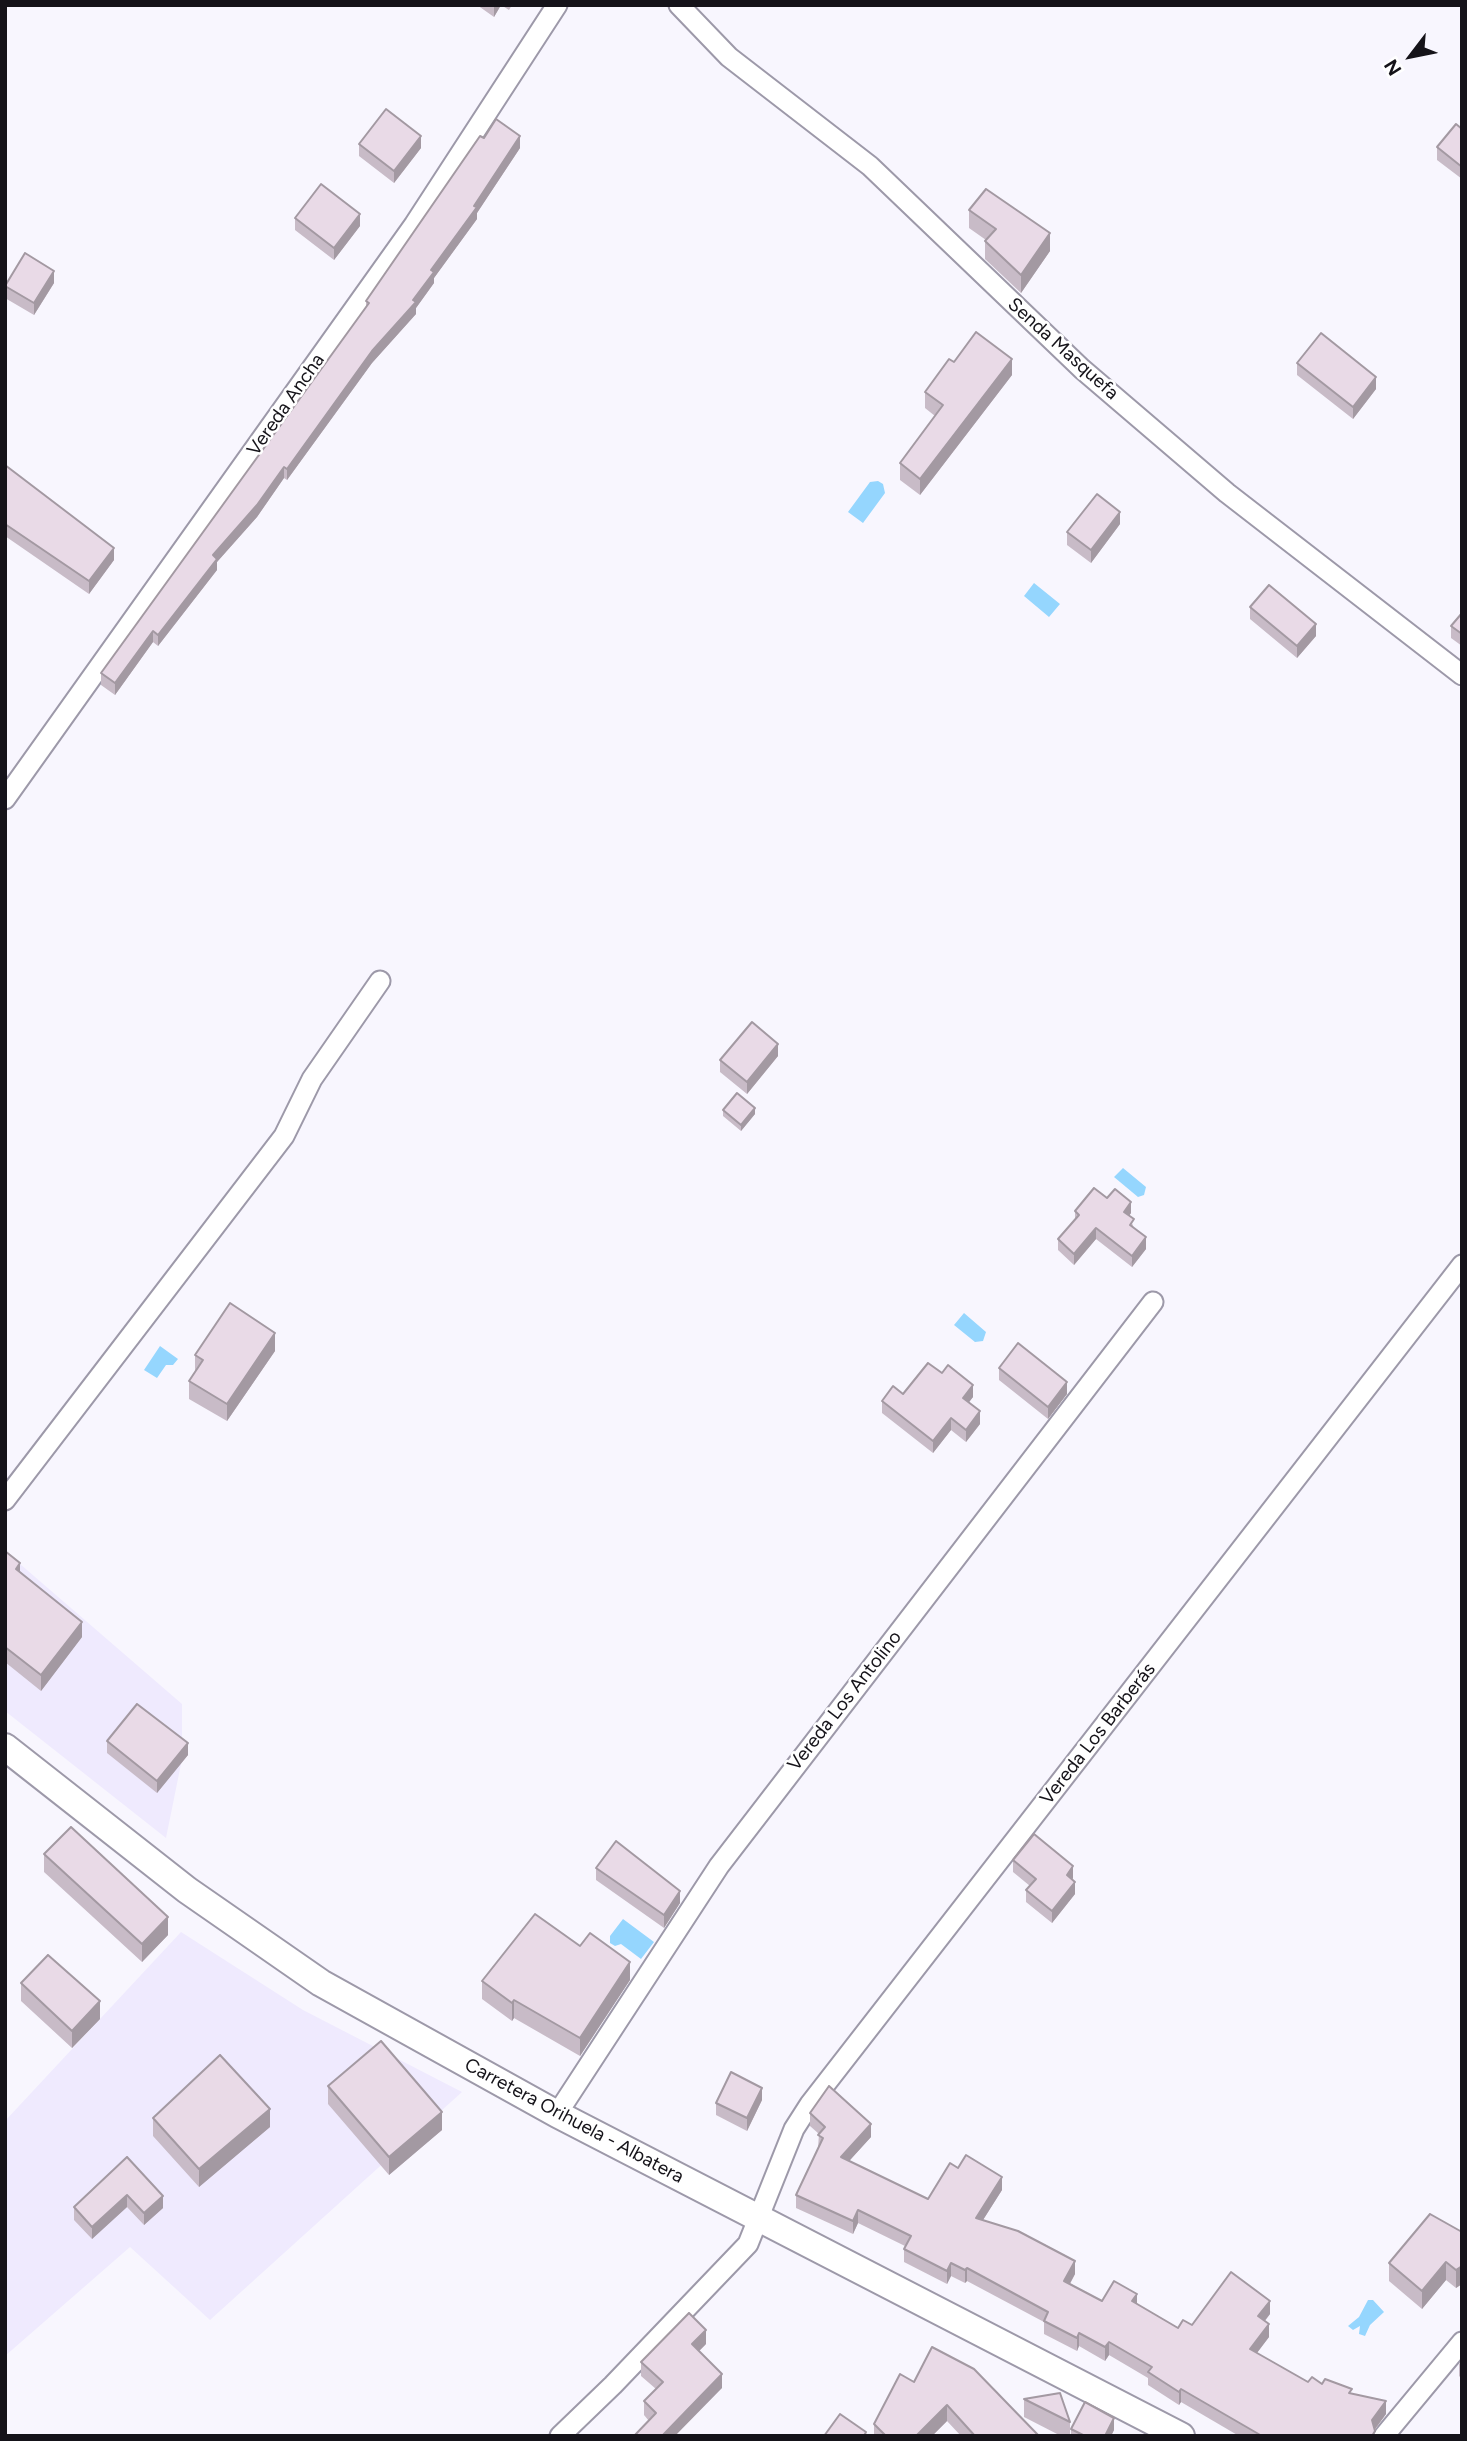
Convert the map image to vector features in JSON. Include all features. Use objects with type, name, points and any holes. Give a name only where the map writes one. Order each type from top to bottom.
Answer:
[{"type":"main road","name":"Carretera Orihuela - Albatera","points":[[5,1747],[187,1890],[292,1965],[557,2114],[1181,2436]]},
{"type":"street","name":"Vereda Ancha","points":[[5,799],[414,225],[557,5]]},
{"type":"street","name":"Senda Masquefa","points":[[679,5],[729,57],[870,166],[1082,369],[1227,493],[1462,675]]},
{"type":"street","points":[[5,1500],[284,1136],[312,1079],[380,981]]},
{"type":"street","name":"Vereda Los Barberás","points":[[560,2436],[739,2256],[748,2244],[794,2129],[810,2104],[1462,1265]]},
{"type":"street","name":"Vereda Los Antolino","points":[[557,2114],[719,1866],[1153,1302]]},
{"type":"street","points":[[1384,2436],[1462,2343]]},
{"type":"shaded area","points":[[5,1551],[182,1704],[182,1759],[166,1838],[5,1711]]},
{"type":"shaded area","points":[[181,1932],[303,2010],[462,2092],[210,2320],[130,2247],[5,2356],[5,2121]]},
{"type":"water","points":[[878,481],[883,484],[885,493],[863,523],[848,512],[870,482]]},
{"type":"water","points":[[1034,583],[1060,604],[1049,617],[1024,596]]},
{"type":"water","points":[[1123,1168],[1146,1187],[1144,1195],[1138,1197],[1114,1177]]},
{"type":"water","points":[[964,1313],[986,1332],[983,1341],[975,1342],[954,1325]]},
{"type":"water","points":[[160,1346],[178,1359],[173,1365],[166,1365],[157,1378],[144,1370]]},
{"type":"water","points":[[623,1919],[654,1942],[641,1959],[621,1944],[615,1946],[610,1943],[610,1936]]},
{"type":"water","points":[[1368,2300],[1373,2300],[1384,2312],[1370,2325],[1365,2336],[1359,2334],[1360,2326],[1353,2330],[1348,2326],[1359,2317]]},
{"type":"building","points":[[386,109],[421,136],[394,171],[359,144]]},
{"type":"building","points":[[496,119],[520,136],[474,206],[477,207],[431,270],[434,272],[413,300],[416,302],[372,351],[287,469],[284,467],[257,505],[213,555],[217,559],[158,635],[153,631],[115,683],[101,673],[369,303],[366,301],[480,136],[484,138]]},
{"type":"building","points":[[1456,124],[1462,129],[1462,167],[1437,147]]},
{"type":"building","points":[[321,184],[360,214],[334,248],[295,218]]},
{"type":"building","points":[[986,189],[1050,233],[1021,275],[985,241],[996,229],[969,210]]},
{"type":"building","points":[[25,253],[54,271],[34,303],[5,286]]},
{"type":"building","points":[[976,332],[1012,359],[920,479],[900,463],[943,405],[925,392],[949,359],[954,362]]},
{"type":"building","points":[[1321,333],[1376,377],[1353,407],[1297,363]]},
{"type":"building","points":[[5,465],[114,548],[89,581],[5,524]]},
{"type":"building","points":[[1097,494],[1120,512],[1091,550],[1067,532]]},
{"type":"building","points":[[1269,585],[1316,624],[1297,646],[1250,607]]},
{"type":"building","points":[[1462,613],[1462,634],[1451,626]]},
{"type":"building","points":[[752,1022],[778,1044],[747,1082],[720,1060]]},
{"type":"building","points":[[737,1093],[755,1108],[741,1125],[723,1110]]},
{"type":"building","points":[[1094,1188],[1107,1198],[1115,1189],[1131,1202],[1124,1212],[1134,1219],[1130,1225],[1146,1237],[1132,1256],[1096,1228],[1074,1254],[1058,1239],[1079,1215],[1075,1211]]},
{"type":"building","points":[[230,1303],[275,1333],[227,1404],[189,1381],[203,1360],[195,1355]]},
{"type":"building","points":[[1018,1343],[1067,1382],[1048,1407],[999,1368]]},
{"type":"building","points":[[928,1363],[942,1373],[948,1365],[973,1385],[963,1398],[980,1411],[966,1430],[951,1418],[933,1441],[882,1401],[893,1386],[903,1394]]},
{"type":"building","points":[[5,1551],[20,1563],[16,1569],[82,1622],[41,1675],[5,1647]]},
{"type":"building","points":[[137,1704],[188,1743],[157,1781],[107,1741]]},
{"type":"building","points":[[71,1827],[168,1917],[142,1944],[44,1854]]},
{"type":"building","points":[[1034,1834],[1073,1866],[1067,1875],[1075,1882],[1052,1911],[1026,1890],[1036,1879],[1013,1860]]},
{"type":"building","points":[[616,1841],[680,1891],[664,1915],[596,1868]]},
{"type":"building","points":[[535,1914],[580,1946],[590,1933],[630,1962],[580,2038],[514,2000],[512,2003],[482,1981]]},
{"type":"building","points":[[48,1955],[100,2001],[72,2031],[21,1983]]},
{"type":"building","points":[[381,2041],[442,2112],[389,2157],[328,2086]]},
{"type":"building","points":[[220,2055],[270,2109],[199,2169],[153,2118]]},
{"type":"building","points":[[731,2072],[762,2088],[747,2118],[716,2103]]},
{"type":"building","points":[[829,2086],[871,2124],[841,2157],[928,2199],[950,2163],[958,2168],[966,2155],[1002,2177],[976,2218],[1018,2231],[1075,2261],[1064,2281],[1102,2301],[1114,2281],[1137,2294],[1132,2301],[1178,2328],[1183,2320],[1192,2325],[1231,2272],[1270,2301],[1258,2316],[1269,2324],[1250,2349],[1308,2382],[1312,2377],[1322,2384],[1325,2379],[1352,2389],[1349,2393],[1386,2401],[1372,2420],[1375,2431],[1372,2436],[1262,2436],[1181,2389],[1179,2392],[1148,2372],[1152,2367],[1109,2342],[1105,2347],[1079,2333],[1077,2338],[1044,2321],[1048,2312],[967,2268],[965,2270],[951,2263],[947,2271],[904,2249],[911,2236],[858,2210],[853,2221],[796,2195],[823,2138],[818,2135],[825,2127],[810,2113]]},
{"type":"building","points":[[127,2157],[163,2196],[144,2213],[127,2195],[92,2227],[74,2207]]},
{"type":"building","points":[[1430,2214],[1462,2232],[1462,2266],[1456,2270],[1446,2262],[1422,2291],[1389,2263]]},
{"type":"building","points":[[689,2313],[706,2330],[692,2344],[722,2374],[662,2436],[634,2436],[656,2413],[644,2401],[663,2382],[641,2362]]},
{"type":"building","points":[[932,2347],[974,2369],[1039,2436],[975,2436],[947,2405],[916,2436],[886,2436],[874,2424],[900,2374],[914,2382]]},
{"type":"building","points":[[1060,2393],[1070,2422],[1024,2399]]},
{"type":"building","points":[[1085,2402],[1114,2418],[1105,2436],[1085,2436],[1071,2429]]},
{"type":"building","points":[[840,2414],[866,2432],[864,2436],[824,2436]]}]
